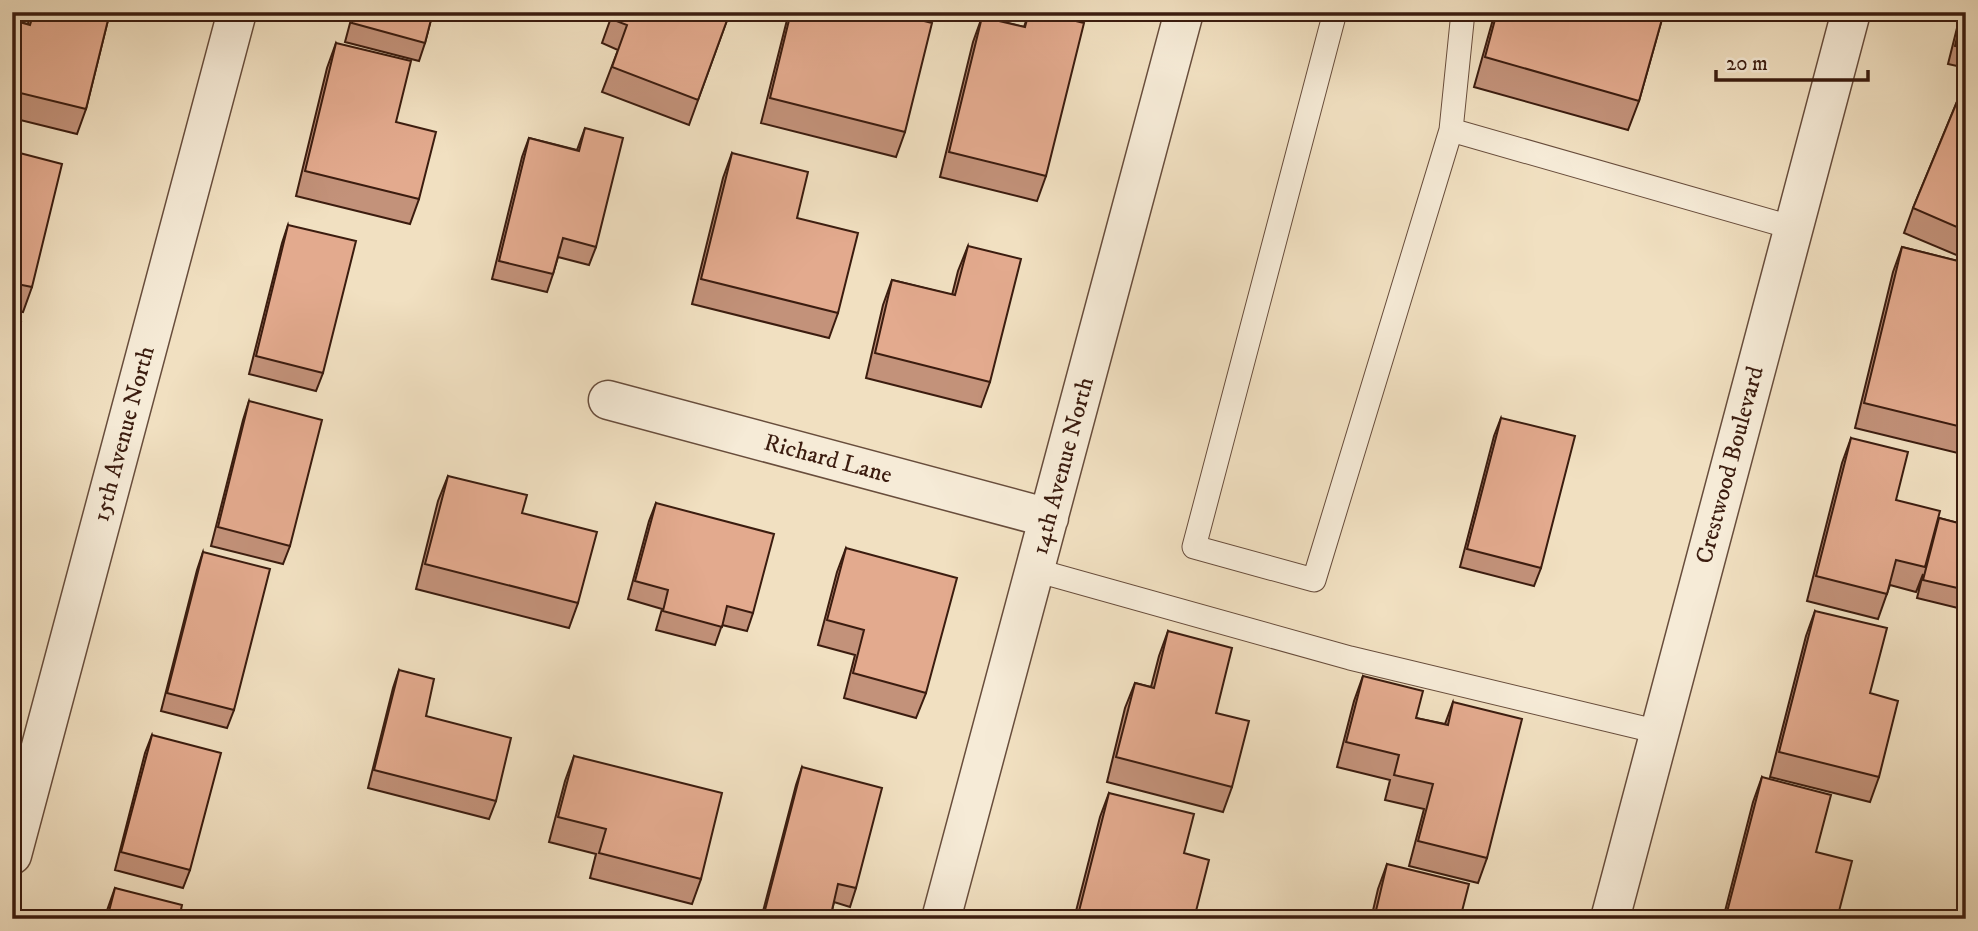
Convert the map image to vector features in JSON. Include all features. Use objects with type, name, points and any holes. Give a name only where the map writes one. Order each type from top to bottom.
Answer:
[{"type":"street","name":"15th Avenue North","points":[[12,855],[237,12]]},
{"type":"street","name":"14th Avenue North","points":[[941,919],[1184,12]]},
{"type":"street","name":"Crestwood Boulevard","points":[[1609,919],[1851,12]]},
{"type":"street","name":"Richard Lane","points":[[608,400],[1049,517]]},
{"type":"lane","points":[[1335,12],[1194,547],[1314,580],[1451,130],[1462,12]]},
{"type":"lane","points":[[1451,130],[1794,228]]},
{"type":"lane","points":[[1035,570],[1350,658],[1659,732]]},
{"type":"building","points":[[34,12],[110,12],[86,109],[12,91],[12,20],[30,25]]},
{"type":"building","points":[[355,12],[433,12],[425,43],[352,23]]},
{"type":"building","points":[[613,12],[730,12],[698,100],[612,67],[627,25],[611,19]]},
{"type":"building","points":[[791,12],[889,12],[932,23],[905,132],[770,98]]},
{"type":"building","points":[[1029,12],[1084,23],[1046,176],[949,152],[982,17],[1025,27]]},
{"type":"building","points":[[1497,12],[1664,12],[1639,101],[1485,57]]},
{"type":"building","points":[[1963,12],[1966,12],[1966,48],[1955,46]]},
{"type":"building","points":[[336,43],[411,61],[396,122],[436,132],[419,199],[305,171]]},
{"type":"building","points":[[1966,80],[1966,231],[1913,208]]},
{"type":"building","points":[[585,128],[623,138],[596,247],[563,238],[553,274],[499,261],[529,138],[579,151]]},
{"type":"building","points":[[12,151],[62,164],[32,287],[12,283]]},
{"type":"building","points":[[732,153],[808,172],[797,218],[858,233],[838,313],[701,279]]},
{"type":"building","points":[[288,225],[356,241],[323,373],[256,356]]},
{"type":"building","points":[[968,246],[1021,259],[990,382],[875,353],[892,280],[955,295]]},
{"type":"building","points":[[1902,247],[1966,263],[1966,428],[1864,403]]},
{"type":"building","points":[[12,319],[21,322],[12,355]]},
{"type":"building","points":[[249,401],[322,420],[290,546],[218,527]]},
{"type":"building","points":[[1501,418],[1575,436],[1541,568],[1467,549]]},
{"type":"building","points":[[1851,438],[1908,452],[1896,500],[1940,511],[1925,567],[1896,560],[1887,594],[1816,576]]},
{"type":"building","points":[[448,476],[527,495],[522,513],[597,532],[578,603],[425,564]]},
{"type":"building","points":[[656,503],[774,534],[753,613],[727,606],[722,627],[663,611],[668,590],[635,581]]},
{"type":"building","points":[[1939,518],[1966,525],[1966,590],[1923,580]]},
{"type":"building","points":[[846,548],[957,578],[926,693],[853,673],[864,630],[827,620]]},
{"type":"building","points":[[203,552],[270,569],[234,710],[167,693]]},
{"type":"building","points":[[1815,611],[1887,628],[1870,693],[1898,701],[1879,777],[1779,752]]},
{"type":"building","points":[[1168,631],[1232,648],[1216,713],[1249,721],[1232,787],[1116,757],[1135,683],[1154,688]]},
{"type":"building","points":[[399,670],[434,679],[426,716],[511,738],[496,801],[374,770]]},
{"type":"building","points":[[1363,676],[1423,691],[1416,718],[1448,725],[1453,702],[1522,719],[1487,858],[1418,841],[1433,784],[1394,775],[1399,755],[1346,742]]},
{"type":"building","points":[[152,735],[221,753],[190,870],[121,852]]},
{"type":"building","points":[[574,756],[722,793],[701,879],[599,853],[606,829],[558,817]]},
{"type":"building","points":[[802,767],[882,788],[856,888],[838,884],[830,919],[799,919],[765,910]]},
{"type":"building","points":[[1762,777],[1831,795],[1816,852],[1852,861],[1837,919],[1738,919],[1726,916]]},
{"type":"building","points":[[1109,793],[1194,814],[1184,853],[1209,860],[1194,919],[1077,919]]},
{"type":"building","points":[[1387,864],[1469,884],[1460,919],[1374,919]]},
{"type":"building","points":[[115,888],[182,905],[179,919],[107,919]]}]
